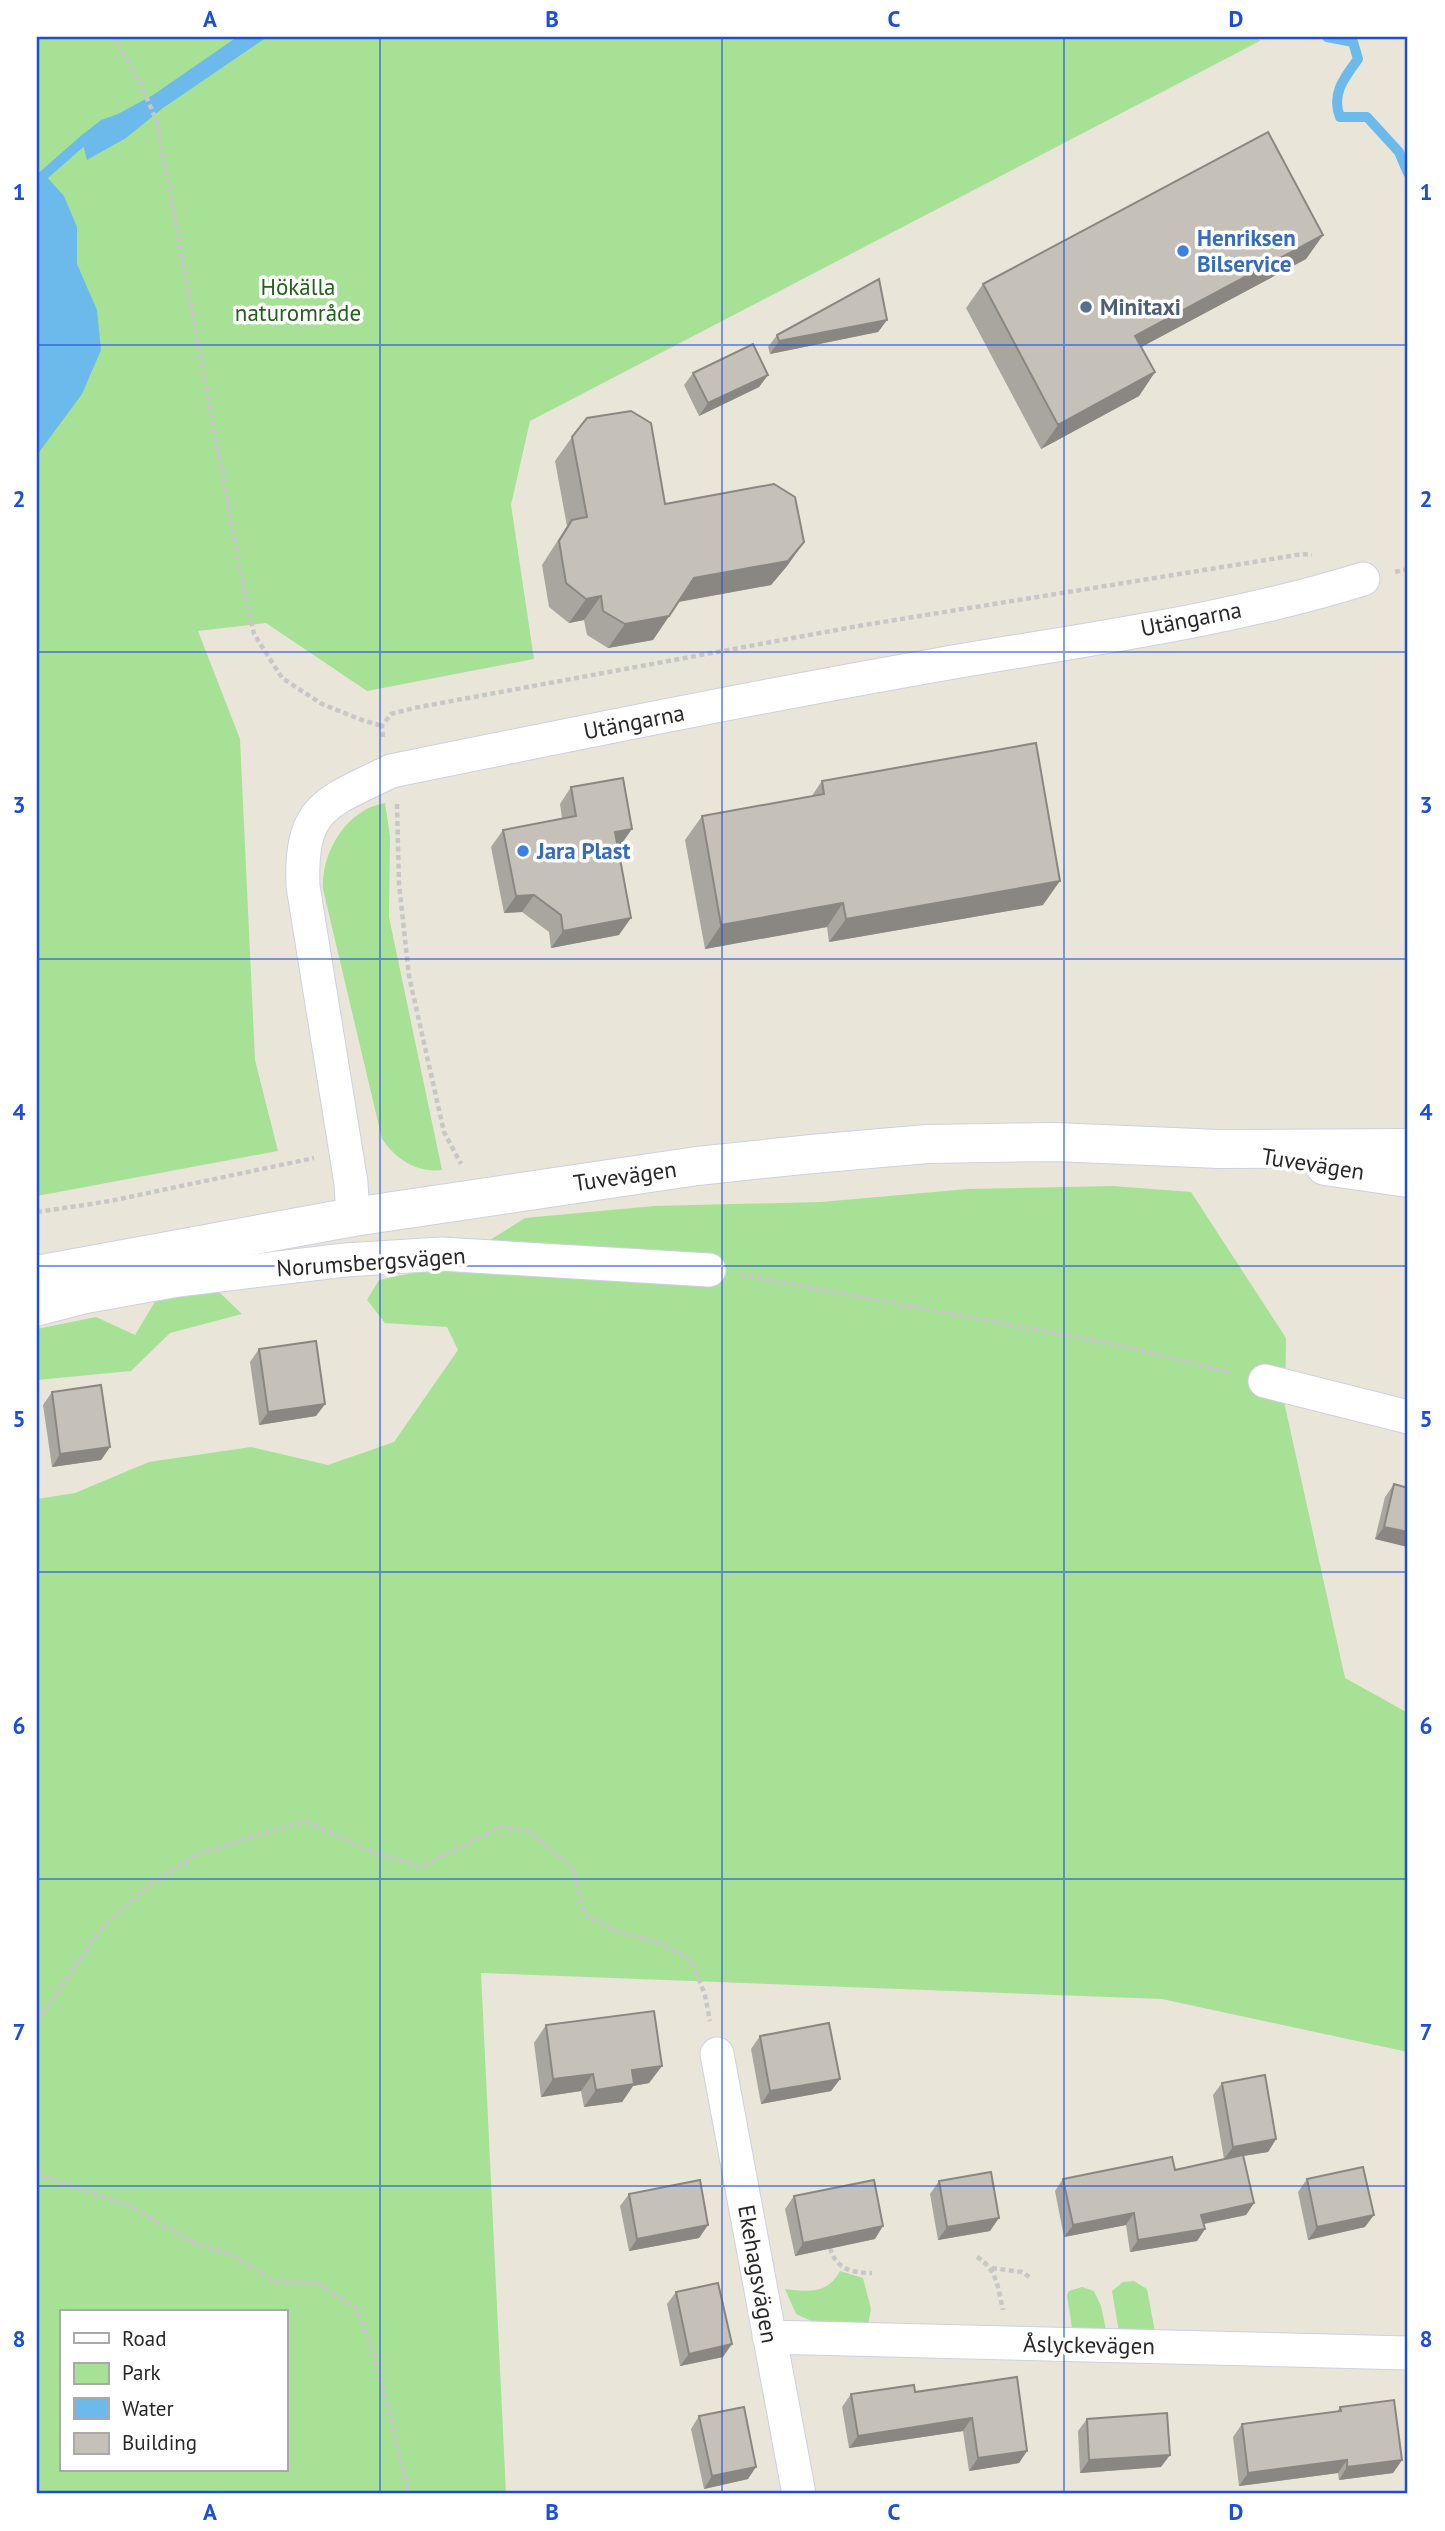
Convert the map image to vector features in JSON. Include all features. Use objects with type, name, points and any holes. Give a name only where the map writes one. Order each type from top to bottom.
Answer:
[{"type":"main road","name":"Tuvevägen","points":[[37,1275],[353,1217],[697,1166],[927,1144],[1055,1142],[1219,1149],[1408,1148]]},
{"type":"main road","name":"Tuvevägen","points":[[1219,1149],[1408,1178]]},
{"type":"street","name":"Utängarna","points":[[353,1217],[346,1150],[303,886],[302,859],[309,830],[319,811],[337,797],[391,771],[809,688],[1224,614],[1325,591],[1363,579]]},
{"type":"street","name":"Norumsbergsvägen","points":[[37,1309],[83,1297],[178,1280],[345,1260],[441,1254],[709,1270]]},
{"type":"street","points":[[1265,1381],[1408,1417]]},
{"type":"street","name":"Ekehagsvägen","points":[[717,2054],[799,2494]]},
{"type":"street","name":"Åslyckevägen","points":[[769,2337],[1408,2353]]},
{"type":"path","points":[[114,37],[140,82],[157,122],[254,634],[282,678],[323,704],[382,726]]},
{"type":"path","points":[[37,1212],[219,1180],[346,1150]]},
{"type":"path","points":[[709,1270],[1123,1346],[1265,1381]]},
{"type":"path","points":[[37,2022],[97,1933],[144,1889],[200,1853],[305,1821],[374,1853],[421,1867],[501,1827],[529,1831],[573,1868],[584,1914],[617,1932],[660,1943],[692,1961],[705,1995],[717,2054]]},
{"type":"path","points":[[37,2174],[134,2208],[191,2242],[230,2254],[274,2283],[318,2283],[357,2309],[375,2356],[409,2494]]},
{"type":"path","points":[[830,2248],[836,2263],[842,2268],[872,2273]]},
{"type":"path","points":[[977,2257],[992,2268],[996,2276],[1011,2343]]},
{"type":"path","points":[[992,2268],[1022,2272],[1031,2278]]},
{"type":"green space","name":"Hökälla naturområde","points":[[37,37],[1258,37],[1260,41],[530,421],[511,505],[534,659],[367,691],[266,623],[198,631],[240,739],[255,1060],[278,1151],[37,1196]]},
{"type":"green space","points":[[385,803],[390,836],[389,917],[442,1170],[424,1169],[407,1163],[382,1139],[323,889],[326,861],[339,834],[359,814]]},
{"type":"green space","points":[[1113,1186],[1191,1192],[1286,1338],[1285,1406],[1345,1678],[1408,1713],[1408,2052],[1162,1999],[481,1973],[506,2494],[37,2494],[37,1499],[75,1493],[149,1462],[251,1447],[328,1465],[394,1442],[458,1350],[447,1327],[385,1323],[367,1300],[379,1280],[450,1265],[525,1218],[654,1206],[821,1202],[968,1189]]},
{"type":"green space","points":[[206,1288],[220,1293],[242,1314],[170,1333],[131,1371],[37,1380],[37,1329],[96,1317],[135,1335],[156,1300]]},
{"type":"green space","points":[[840,2271],[863,2278],[871,2309],[868,2325],[814,2322],[796,2314],[785,2289],[810,2291],[824,2288]]},
{"type":"green space","points":[[1134,2281],[1147,2289],[1155,2332],[1119,2332],[1112,2291],[1123,2282]]},
{"type":"green space","points":[[1082,2287],[1094,2291],[1101,2306],[1106,2330],[1072,2328],[1067,2295],[1069,2291]]},
{"type":"water","points":[[237,37],[267,37],[163,108],[126,138],[87,160],[81,136],[101,120],[153,95]]},
{"type":"water","points":[[44,174],[64,196],[77,227],[77,264],[97,310],[101,350],[82,394],[37,455],[37,177]]},
{"type":"building","points":[[1268,132],[1323,235],[1135,336],[1155,372],[1058,425],[983,284]]},
{"type":"building","points":[[879,279],[887,320],[779,341],[777,335]]},
{"type":"building","points":[[753,344],[768,375],[708,403],[693,373]]},
{"type":"building","points":[[631,411],[651,423],[665,504],[774,484],[795,497],[804,542],[788,561],[694,578],[669,616],[625,624],[603,611],[601,596],[586,599],[566,583],[559,541],[572,520],[587,517],[572,437],[587,418]]},
{"type":"building","points":[[1036,743],[1060,881],[846,919],[843,903],[721,925],[702,816],[824,794],[822,781]]},
{"type":"building","points":[[623,778],[632,829],[615,832],[631,918],[563,931],[561,915],[534,895],[516,896],[503,830],[576,816],[571,787]]},
{"type":"building","points":[[316,1341],[325,1404],[268,1412],[259,1349]]},
{"type":"building","points":[[101,1385],[110,1447],[60,1454],[52,1392]]},
{"type":"building","points":[[1394,1484],[1408,1488],[1408,1532],[1384,1527]]},
{"type":"building","points":[[654,2011],[662,2066],[632,2070],[634,2084],[596,2090],[593,2074],[553,2079],[546,2025]]},
{"type":"building","points":[[829,2023],[840,2079],[770,2091],[760,2036]]},
{"type":"building","points":[[1265,2075],[1276,2139],[1233,2147],[1222,2083]]},
{"type":"building","points":[[1243,2155],[1254,2203],[1201,2215],[1205,2229],[1138,2240],[1134,2213],[1073,2225],[1063,2179],[1172,2157],[1175,2170]]},
{"type":"building","points":[[1363,2167],[1374,2215],[1317,2227],[1307,2179]]},
{"type":"building","points":[[991,2172],[999,2218],[947,2227],[939,2181]]},
{"type":"building","points":[[700,2180],[708,2225],[637,2239],[629,2194]]},
{"type":"building","points":[[874,2180],[883,2226],[803,2243],[794,2196]]},
{"type":"building","points":[[718,2283],[732,2344],[689,2354],[676,2292]]},
{"type":"building","points":[[1017,2377],[1027,2451],[978,2458],[972,2418],[858,2436],[851,2394],[914,2385],[915,2392]]},
{"type":"building","points":[[1394,2400],[1402,2460],[1347,2467],[1347,2460],[1248,2473],[1242,2424],[1341,2411],[1340,2407]]},
{"type":"building","points":[[744,2407],[756,2467],[712,2476],[699,2416]]},
{"type":"building","points":[[1167,2413],[1170,2455],[1089,2460],[1087,2419]]},
{"type":"waterway","points":[[1327,37],[1353,42],[1358,59],[1340,86],[1337,101],[1340,117],[1367,117],[1399,152],[1408,173]]},
{"type":"waterway","points":[[37,181],[94,134]]},
{"type":"place","name":"Henriksen Bilservice","points":[[1183,251]]},
{"type":"place","name":"Minitaxi","points":[[1086,307]]},
{"type":"place","name":"Jara Plast","points":[[523,851]]}]
